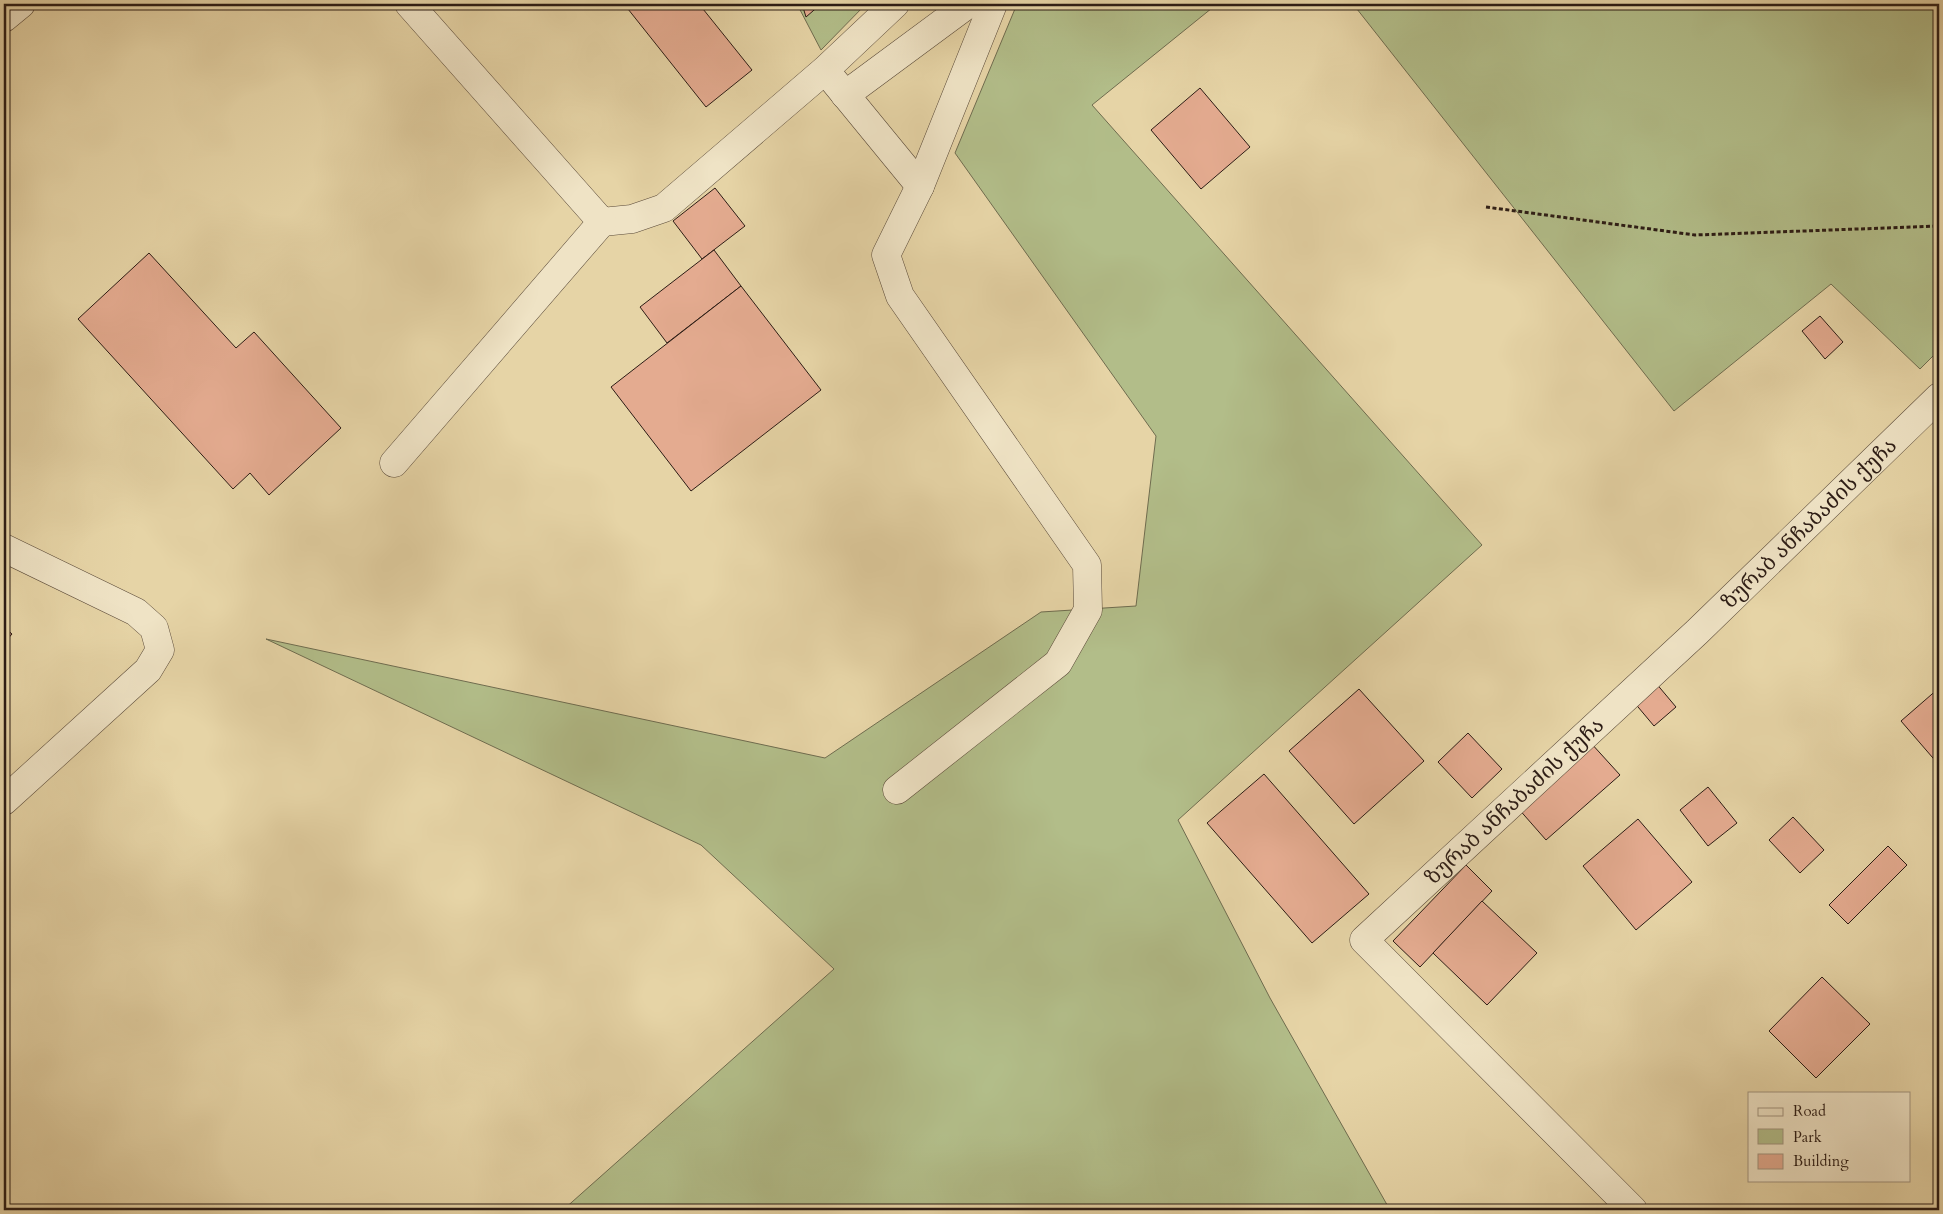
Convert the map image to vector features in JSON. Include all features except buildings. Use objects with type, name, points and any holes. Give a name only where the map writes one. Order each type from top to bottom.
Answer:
[{"type":"street","points":[[4,18],[21,4]]},
{"type":"street","points":[[394,463],[602,222],[632,219],[664,208],[825,70],[895,4]]},
{"type":"street","points":[[845,95],[968,4]]},
{"type":"street","points":[[897,790],[1058,663],[1088,610],[1087,565],[900,296],[886,255],[920,186],[993,4]]},
{"type":"street","points":[[420,8],[602,222]]},
{"type":"street","points":[[825,70],[920,186]]},
{"type":"street","name":"ზურაბ ანჩაბაძის ქუჩა","points":[[1633,1210],[1364,940],[1697,632],[1939,397]]},
{"type":"street","points":[[4,548],[136,612],[154,628],[160,650],[148,670],[4,801]]},
{"type":"path","points":[[1486,207],[1695,235],[1939,226]]},
{"type":"green space","points":[[797,4],[866,4],[821,50]]},
{"type":"green space","points":[[1017,4],[1217,4],[1092,105],[1482,545],[1178,820],[1270,998],[1390,1210],[563,1210],[834,969],[701,845],[266,639],[825,758],[1041,612],[1136,606],[1156,436],[955,153]]},
{"type":"green space","points":[[1353,4],[1939,4],[1939,350],[1920,369],[1831,284],[1674,411]]}]
